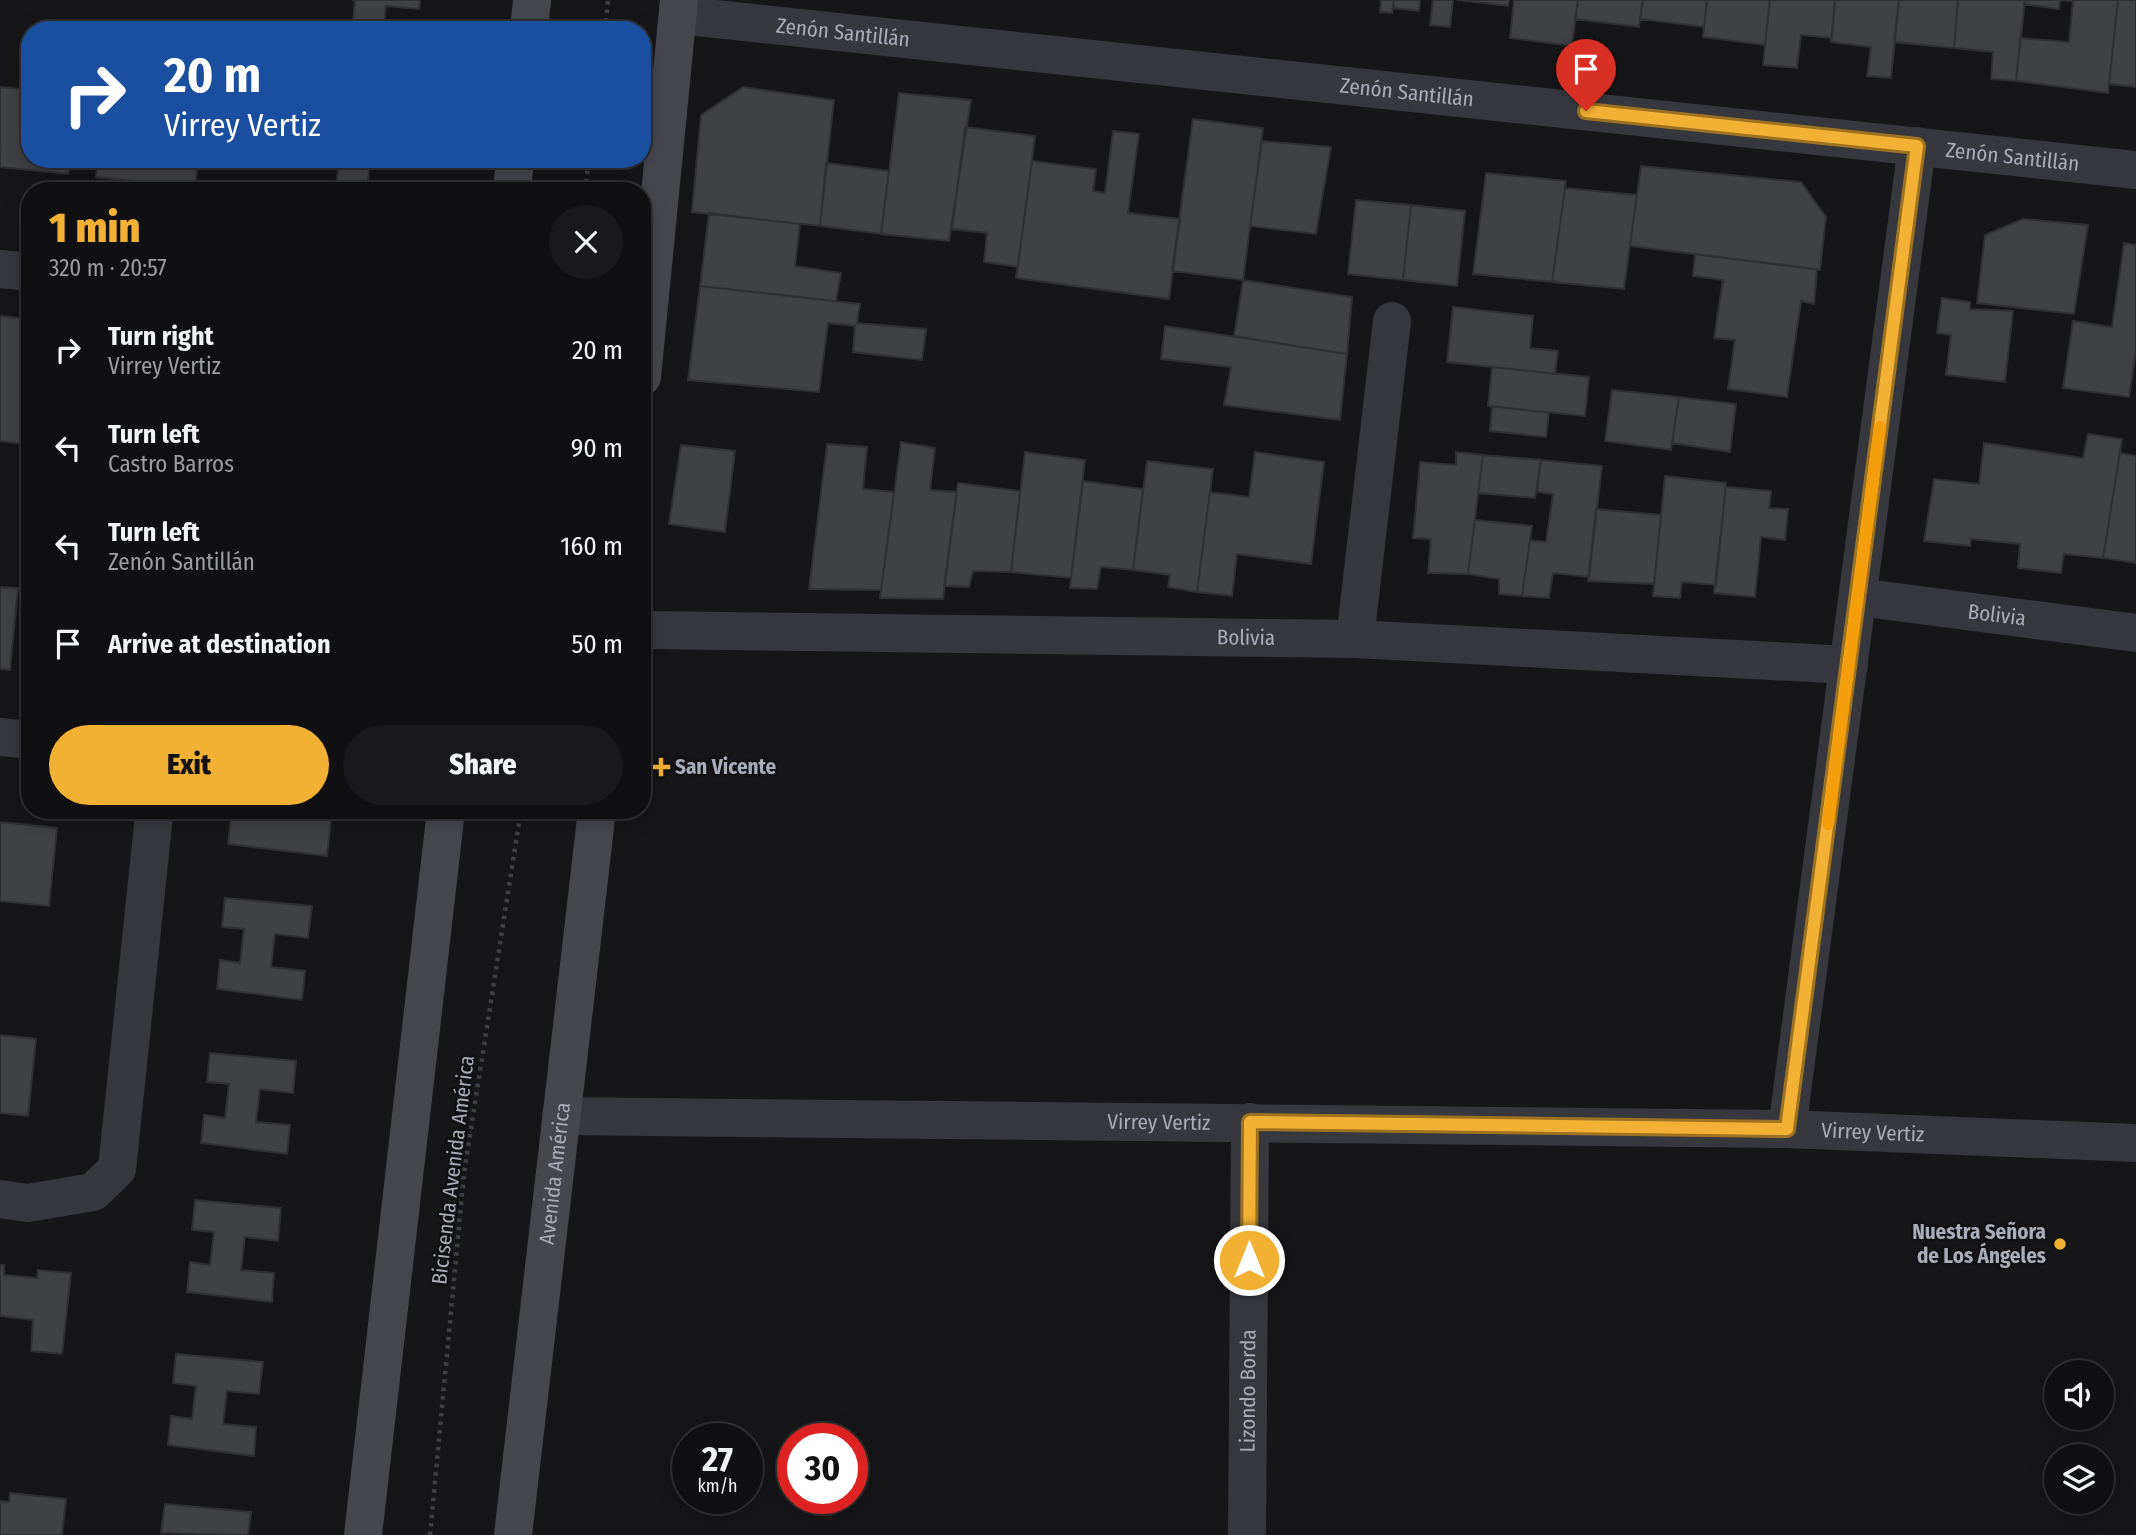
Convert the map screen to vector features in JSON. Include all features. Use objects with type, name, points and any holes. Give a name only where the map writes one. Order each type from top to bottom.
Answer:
[{"type":"main road","points":[[530,21],[532,0]]},
{"type":"main road","points":[[651,285],[678,8]]},
{"type":"main road","points":[[363,1535],[445,819]]},
{"type":"main road","name":"Avenida América","points":[[513,1535],[596,819]]},
{"type":"street","name":"Zenón Santillán","points":[[678,8],[2136,170]]},
{"type":"street","points":[[1787,1129],[1917,146]]},
{"type":"street","points":[[0,269],[21,271]]},
{"type":"street","points":[[1355,639],[1392,321]]},
{"type":"street","name":"Bolivia","points":[[1858,597],[2136,633]]},
{"type":"street","name":"Bolivia","points":[[651,630],[1355,639],[1849,665]]},
{"type":"street","points":[[0,737],[21,739]]},
{"type":"street","points":[[0,1199],[28,1202],[93,1192],[117,1169],[152,819]]},
{"type":"street","name":"Virrey Vertiz","points":[[561,1116],[1787,1129],[2136,1143]]},
{"type":"street","name":"Lizondo Borda","points":[[1247,1535],[1250,1122]]},
{"type":"path","points":[[606,21],[608,0]]},
{"type":"path","name":"Bicisenda Avenida América","points":[[430,1535],[464,1173],[520,819]]},
{"type":"building","points":[[355,0],[420,0],[419,9],[386,6],[384,21],[353,21]]},
{"type":"building","points":[[1381,0],[1394,0],[1392,13],[1380,12]]},
{"type":"building","points":[[1394,0],[1420,0],[1419,11],[1393,8]]},
{"type":"building","points":[[1433,0],[1453,0],[1450,27],[1430,25]]},
{"type":"building","points":[[1457,0],[1509,0],[1508,6]]},
{"type":"building","points":[[1514,0],[1578,0],[1572,46],[1510,38]]},
{"type":"building","points":[[1578,0],[1643,0],[1639,27],[1575,19]]},
{"type":"building","points":[[1643,0],[1707,0],[1704,27],[1640,19]]},
{"type":"building","points":[[1707,0],[1770,0],[1765,45],[1703,37]]},
{"type":"building","points":[[1770,0],[1835,0],[1832,38],[1801,35],[1797,68],[1763,65]]},
{"type":"building","points":[[1835,0],[1899,0],[1891,78],[1867,76],[1871,47],[1831,42]]},
{"type":"building","points":[[1899,0],[1958,0],[1954,48],[1894,42]]},
{"type":"building","points":[[1958,0],[2025,0],[2016,81],[1991,79],[1993,52],[1954,48]]},
{"type":"building","points":[[2025,0],[2060,0],[2059,9],[2024,4]]},
{"type":"building","points":[[2060,0],[2118,0],[2108,93],[2016,81],[2020,38],[2069,42],[2073,1]]},
{"type":"building","points":[[2118,0],[2136,0],[2136,87],[2109,84]]},
{"type":"building","points":[[0,87],[21,89],[21,168],[69,168],[68,174],[0,167]]},
{"type":"building","points":[[743,87],[834,100],[820,226],[692,212],[701,115]]},
{"type":"building","points":[[899,93],[971,100],[949,241],[881,234]]},
{"type":"building","points":[[1193,119],[1263,128],[1243,280],[1172,271]]},
{"type":"building","points":[[965,127],[1035,136],[1018,267],[984,262],[987,233],[952,229]]},
{"type":"building","points":[[1113,131],[1139,134],[1128,213],[1180,219],[1169,299],[1016,278],[1032,161],[1096,169],[1093,191],[1105,193]]},
{"type":"building","points":[[1262,141],[1331,147],[1316,234],[1250,226]]},
{"type":"building","points":[[826,163],[889,171],[881,234],[820,226]]},
{"type":"building","points":[[1641,166],[1801,182],[1826,217],[1820,270],[1630,246]]},
{"type":"building","points":[[97,168],[197,168],[196,182],[141,182],[96,177]]},
{"type":"building","points":[[338,168],[369,168],[368,182],[336,182]]},
{"type":"building","points":[[1486,173],[1566,181],[1552,282],[1473,274]]},
{"type":"building","points":[[1565,188],[1637,195],[1624,289],[1552,282]]},
{"type":"building","points":[[1356,200],[1411,205],[1403,280],[1348,274]]},
{"type":"building","points":[[1411,205],[1465,211],[1457,286],[1403,280]]},
{"type":"building","points":[[709,213],[800,224],[795,266],[841,273],[836,301],[700,286]]},
{"type":"building","points":[[2023,219],[2088,225],[2074,314],[1977,303],[1985,235]]},
{"type":"building","points":[[2124,243],[2136,245],[2136,351],[2129,397],[2063,388],[2073,321],[2112,327]]},
{"type":"building","points":[[1695,254],[1817,269],[1814,304],[1801,301],[1787,397],[1728,389],[1735,340],[1714,338],[1723,280],[1693,276]]},
{"type":"building","points":[[1243,280],[1352,297],[1347,354],[1234,336]]},
{"type":"building","points":[[700,286],[860,304],[857,323],[926,329],[922,360],[853,352],[855,326],[828,323],[819,392],[688,380]]},
{"type":"building","points":[[1942,298],[1970,302],[1970,309],[2013,311],[2005,382],[1946,375],[1951,335],[1937,333]]},
{"type":"building","points":[[1453,307],[1533,316],[1530,348],[1558,351],[1555,374],[1447,362]]},
{"type":"building","points":[[0,316],[21,318],[21,444],[0,441]]},
{"type":"building","points":[[1165,326],[1347,354],[1340,420],[1224,405],[1231,367],[1161,359]]},
{"type":"building","points":[[1492,367],[1589,377],[1585,416],[1488,406]]},
{"type":"building","points":[[1612,390],[1679,397],[1671,450],[1605,441]]},
{"type":"building","points":[[1679,397],[1736,404],[1730,452],[1672,443]]},
{"type":"building","points":[[1492,406],[1549,413],[1546,437],[1490,431]]},
{"type":"building","points":[[2088,434],[2122,439],[2103,558],[2064,554],[2061,573],[2018,568],[2020,544],[1971,539],[1970,546],[1924,541],[1934,479],[1979,484],[1984,443],[2083,458]]},
{"type":"building","points":[[901,442],[935,448],[930,490],[957,492],[943,599],[880,598]]},
{"type":"building","points":[[827,444],[867,447],[863,489],[894,492],[881,590],[809,589]]},
{"type":"building","points":[[681,445],[735,451],[725,532],[669,524]]},
{"type":"building","points":[[1025,452],[1085,460],[1071,578],[1011,572]]},
{"type":"building","points":[[1255,452],[1324,462],[1311,564],[1237,554],[1232,596],[1197,592],[1210,492],[1249,497]]},
{"type":"building","points":[[1456,452],[1483,455],[1468,574],[1428,573],[1431,539],[1413,538],[1420,462],[1456,465]]},
{"type":"building","points":[[2120,453],[2136,456],[2136,563],[2103,558]]},
{"type":"building","points":[[1483,455],[1541,460],[1535,498],[1478,493]]},
{"type":"building","points":[[1541,460],[1602,466],[1589,577],[1553,573],[1549,598],[1522,596],[1530,540],[1546,542],[1553,494],[1537,492]]},
{"type":"building","points":[[1147,461],[1213,469],[1197,592],[1168,587],[1170,575],[1133,570]]},
{"type":"building","points":[[1665,476],[1726,483],[1716,585],[1682,582],[1680,598],[1653,596]]},
{"type":"building","points":[[1083,481],[1143,489],[1133,570],[1101,567],[1097,589],[1070,588]]},
{"type":"building","points":[[958,483],[1020,491],[1011,572],[973,571],[969,587],[944,586]]},
{"type":"building","points":[[1726,487],[1771,491],[1769,508],[1788,509],[1785,540],[1761,537],[1755,597],[1714,593]]},
{"type":"building","points":[[1596,509],[1661,515],[1654,584],[1588,581]]},
{"type":"building","points":[[1475,520],[1532,526],[1522,596],[1499,594],[1499,579],[1468,574]]},
{"type":"building","points":[[0,587],[18,588],[10,670],[0,669]]},
{"type":"building","points":[[231,819],[331,819],[327,856],[228,844]]},
{"type":"building","points":[[0,822],[57,828],[49,906],[0,901]]},
{"type":"building","points":[[225,898],[312,906],[308,938],[275,934],[271,967],[305,971],[302,1000],[217,989],[220,960],[240,963],[244,929],[222,927]]},
{"type":"building","points":[[0,1035],[36,1039],[28,1116],[0,1113]]},
{"type":"building","points":[[210,1053],[296,1061],[293,1093],[260,1089],[256,1122],[290,1125],[287,1154],[201,1143],[204,1115],[225,1118],[229,1084],[207,1082]]},
{"type":"building","points":[[195,1200],[281,1208],[278,1241],[245,1237],[241,1270],[274,1273],[272,1302],[187,1292],[190,1262],[210,1265],[214,1232],[192,1230]]},
{"type":"building","points":[[0,1265],[4,1265],[4,1275],[37,1278],[38,1270],[71,1273],[62,1354],[31,1351],[33,1320],[0,1316]]},
{"type":"building","points":[[176,1354],[263,1362],[259,1394],[227,1391],[223,1424],[256,1427],[254,1456],[168,1445],[171,1416],[192,1419],[196,1386],[173,1383]]},
{"type":"building","points":[[10,1493],[66,1499],[62,1535],[0,1535],[0,1501],[9,1502]]},
{"type":"building","points":[[165,1504],[251,1512],[248,1535],[161,1533]]},
{"type":"slow traffic","points":[[1828,824],[1880,427]]},
{"type":"place","name":"San Vicente","points":[[661,767]]},
{"type":"place","name":"Nuestra Señora de Los Ángeles","points":[[2060,1244]]},
{"type":"route","points":[[1249,1260],[1250,1122],[1787,1129],[1917,146],[1586,111]]}]
